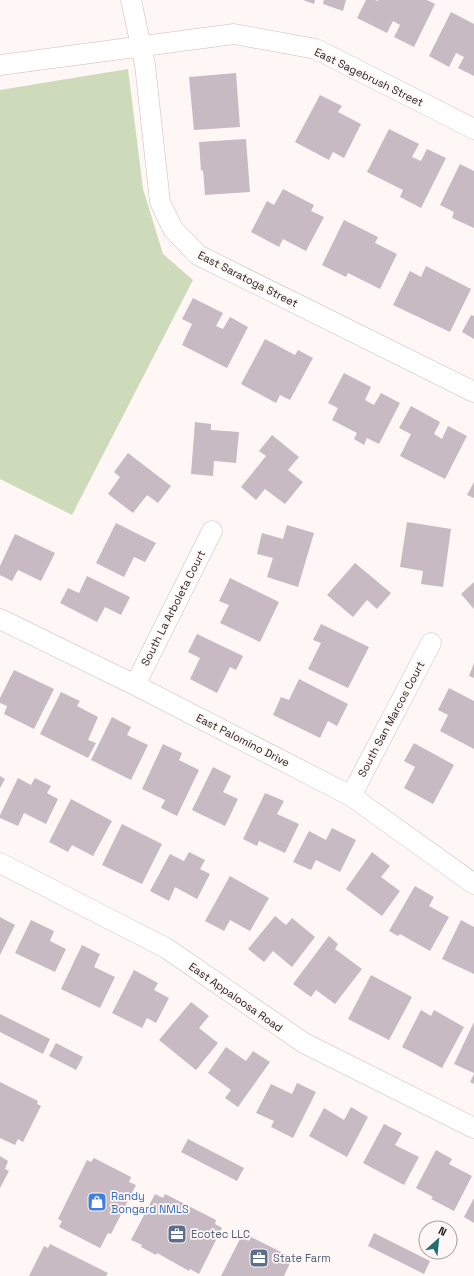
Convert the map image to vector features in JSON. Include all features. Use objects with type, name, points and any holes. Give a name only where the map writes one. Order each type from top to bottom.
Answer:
[{"type":"street","points":[[0,65],[142,47],[131,0]]},
{"type":"street","name":"East Sagebrush Street","points":[[142,47],[234,34],[316,49],[474,129]]},
{"type":"street","name":"East Saratoga Street","points":[[142,47],[160,202],[173,230],[198,255],[474,392]]},
{"type":"street","name":"South La Arboleta Court","points":[[135,685],[212,531]]},
{"type":"street","name":"East Palomino Drive","points":[[0,619],[135,685],[351,796],[474,884]]},
{"type":"street","name":"South San Marcos Court","points":[[351,796],[431,643]]},
{"type":"street","name":"East Appaloosa Road","points":[[0,863],[166,948],[304,1043],[474,1128]]},
{"type":"green space","points":[[128,69],[143,189],[163,254],[193,280],[72,515],[0,479],[0,90]]},
{"type":"building","points":[[303,0],[315,0],[314,4]]},
{"type":"building","points":[[324,0],[346,0],[343,11],[323,4]]},
{"type":"building","points":[[366,0],[427,0],[435,4],[414,47],[394,37],[400,25],[393,21],[387,33],[357,18]]},
{"type":"building","points":[[451,12],[474,24],[474,76],[458,68],[464,57],[456,53],[449,67],[429,56]]},
{"type":"building","points":[[236,73],[240,127],[194,130],[189,77]]},
{"type":"building","points":[[320,95],[342,106],[338,112],[361,124],[344,158],[333,152],[329,160],[295,142]]},
{"type":"building","points":[[389,129],[419,144],[412,157],[421,161],[427,149],[446,158],[421,208],[400,197],[403,190],[367,172]]},
{"type":"building","points":[[246,139],[250,192],[205,195],[203,170],[201,171],[199,142]]},
{"type":"building","points":[[460,164],[474,171],[474,228],[452,218],[454,212],[440,205]]},
{"type":"building","points":[[283,189],[314,205],[311,211],[324,217],[306,251],[283,239],[279,247],[251,232],[267,201],[274,205]]},
{"type":"building","points":[[344,220],[378,237],[375,243],[397,254],[380,289],[348,273],[346,277],[322,265]]},
{"type":"building","points":[[426,266],[471,289],[450,332],[393,305],[410,271],[421,277]]},
{"type":"building","points":[[193,298],[223,313],[216,326],[223,329],[230,317],[248,327],[227,368],[182,345],[192,324],[182,319]]},
{"type":"building","points":[[471,315],[474,316],[474,339],[462,332]]},
{"type":"building","points":[[265,339],[295,355],[298,350],[313,358],[290,400],[280,395],[276,403],[241,384]]},
{"type":"building","points":[[344,373],[371,387],[365,400],[374,405],[381,393],[400,403],[379,444],[367,438],[364,445],[354,439],[357,433],[332,420],[338,408],[328,403]]},
{"type":"building","points":[[411,406],[440,422],[434,434],[442,439],[448,426],[467,436],[445,479],[400,456],[411,434],[399,428]]},
{"type":"building","points":[[195,422],[211,424],[211,430],[239,432],[236,463],[214,461],[213,476],[191,474]]},
{"type":"building","points":[[272,435],[299,457],[288,470],[303,482],[285,504],[265,489],[256,500],[241,487],[266,456],[259,451]]},
{"type":"building","points":[[128,453],[171,486],[158,503],[147,495],[133,513],[108,494],[120,477],[114,472]]},
{"type":"building","points":[[474,482],[474,498],[467,495]]},
{"type":"building","points":[[407,522],[451,529],[443,587],[421,584],[423,571],[400,567]]},
{"type":"building","points":[[116,523],[156,543],[145,562],[134,557],[124,577],[96,563]]},
{"type":"building","points":[[287,525],[314,533],[298,587],[267,577],[273,558],[257,554],[262,533],[283,539]]},
{"type":"building","points":[[15,534],[55,553],[41,581],[18,570],[12,581],[0,575],[0,566]]},
{"type":"building","points":[[355,563],[391,593],[377,609],[367,600],[353,617],[327,595]]},
{"type":"building","points":[[87,576],[130,597],[121,615],[105,607],[97,622],[60,603],[68,588],[79,593]]},
{"type":"building","points":[[230,578],[279,602],[260,642],[220,623],[229,605],[219,601]]},
{"type":"building","points":[[474,582],[474,609],[461,594]]},
{"type":"building","points":[[321,624],[369,647],[348,688],[308,669],[321,643],[313,640]]},
{"type":"building","points":[[197,634],[243,656],[236,670],[230,667],[217,693],[190,679],[200,658],[188,652]]},
{"type":"building","points":[[474,663],[474,678],[469,676]]},
{"type":"building","points":[[14,670],[54,689],[34,729],[4,714],[7,706],[0,703],[0,698]]},
{"type":"building","points":[[299,679],[348,704],[337,726],[328,721],[320,738],[273,715],[281,697],[289,700]]},
{"type":"building","points":[[449,688],[474,701],[474,749],[440,731],[448,715],[438,710]]},
{"type":"building","points":[[61,692],[80,701],[77,706],[98,717],[88,740],[96,743],[88,758],[40,734]]},
{"type":"building","points":[[112,717],[131,727],[127,735],[148,745],[131,780],[91,760]]},
{"type":"building","points":[[414,743],[454,765],[433,804],[404,788],[415,767],[404,761]]},
{"type":"building","points":[[163,744],[182,753],[179,760],[199,770],[177,816],[161,808],[165,800],[142,789]]},
{"type":"building","points":[[213,767],[231,776],[223,792],[238,799],[225,826],[192,810]]},
{"type":"building","points":[[0,776],[5,779],[0,788]]},
{"type":"building","points":[[18,778],[31,785],[35,778],[51,786],[47,793],[58,799],[46,824],[24,813],[18,826],[0,818],[0,815]]},
{"type":"building","points":[[265,793],[284,801],[277,814],[299,824],[285,853],[259,841],[257,846],[243,839]]},
{"type":"building","points":[[71,799],[112,821],[93,856],[72,845],[68,852],[49,842]]},
{"type":"building","points":[[122,824],[162,844],[142,884],[102,865]]},
{"type":"building","points":[[332,828],[356,840],[340,872],[316,860],[311,870],[293,862],[309,831],[326,840]]},
{"type":"building","points":[[189,852],[205,860],[200,869],[210,874],[197,899],[175,887],[169,901],[150,891],[170,854],[184,861]]},
{"type":"building","points":[[372,852],[390,866],[381,877],[400,891],[382,916],[346,889]]},
{"type":"building","points":[[230,876],[269,898],[250,931],[230,920],[224,931],[205,921]]},
{"type":"building","points":[[415,886],[434,897],[429,906],[449,917],[430,951],[400,934],[398,936],[389,931]]},
{"type":"building","points":[[275,916],[286,925],[292,918],[315,937],[292,967],[273,951],[264,962],[248,949]]},
{"type":"building","points":[[0,917],[15,925],[0,955]]},
{"type":"building","points":[[31,920],[54,931],[50,941],[66,949],[55,972],[15,953]]},
{"type":"building","points":[[461,920],[474,927],[474,974],[442,959]]},
{"type":"building","points":[[329,936],[338,944],[335,949],[362,969],[335,1004],[316,990],[311,997],[293,984]]},
{"type":"building","points":[[82,945],[100,954],[94,967],[115,977],[100,1008],[61,989]]},
{"type":"building","points":[[134,970],[158,983],[154,990],[169,998],[156,1023],[147,1018],[142,1028],[112,1013]]},
{"type":"building","points":[[371,975],[412,997],[389,1040],[348,1019]]},
{"type":"building","points":[[191,1002],[209,1016],[199,1028],[218,1043],[196,1070],[159,1040]]},
{"type":"building","points":[[421,1010],[431,1016],[434,1010],[464,1027],[442,1068],[402,1047]]},
{"type":"building","points":[[0,1014],[50,1039],[43,1054],[0,1032]]},
{"type":"building","points":[[474,1022],[474,1073],[454,1064]]},
{"type":"building","points":[[56,1043],[83,1057],[76,1070],[49,1056]]},
{"type":"building","points":[[226,1047],[246,1061],[253,1051],[270,1062],[238,1107],[225,1098],[231,1090],[208,1073]]},
{"type":"building","points":[[474,1074],[474,1084],[470,1082]]},
{"type":"building","points":[[0,1082],[38,1101],[37,1104],[41,1106],[23,1142],[18,1139],[15,1145],[0,1138]]},
{"type":"building","points":[[297,1083],[316,1092],[293,1138],[271,1127],[274,1121],[256,1113],[271,1084],[292,1094]]},
{"type":"building","points":[[351,1107],[368,1117],[347,1157],[309,1136],[324,1108],[344,1120]]},
{"type":"building","points":[[384,1124],[402,1133],[395,1145],[419,1157],[404,1185],[363,1163]]},
{"type":"building","points":[[188,1139],[244,1168],[237,1181],[181,1152]]},
{"type":"building","points":[[436,1150],[452,1159],[449,1164],[472,1176],[454,1211],[431,1199],[433,1197],[416,1188]]},
{"type":"building","points":[[0,1156],[8,1161],[5,1169],[9,1171],[0,1188]]},
{"type":"building","name":"Randy Bongard NMLS","points":[[94,1158],[131,1177],[129,1182],[136,1185],[111,1234],[108,1233],[100,1248],[59,1227],[62,1221],[58,1219],[87,1160],[91,1162]]},
{"type":"building","name":"Ecotec LLC","points":[[155,1194],[163,1198],[165,1194],[216,1220],[215,1224],[222,1228],[199,1274],[190,1269],[189,1271],[157,1253],[156,1255],[141,1247],[142,1245],[131,1240]]},
{"type":"building","points":[[474,1198],[474,1223],[464,1217]]},
{"type":"building","points":[[374,1233],[418,1255],[418,1260],[430,1261],[424,1274],[368,1246]]},
{"type":"building","name":"State Farm","points":[[241,1237],[249,1241],[251,1237],[289,1256],[286,1261],[290,1263],[284,1276],[221,1276]]},
{"type":"building","points":[[50,1244],[108,1273],[106,1276],[29,1276],[44,1246],[48,1248]]},
{"type":"place","name":"Randy Bongard NMLS","points":[[97,1202]]},
{"type":"place","name":"Ecotec LLC","points":[[177,1234]]},
{"type":"place","name":"State Farm","points":[[259,1258]]}]
